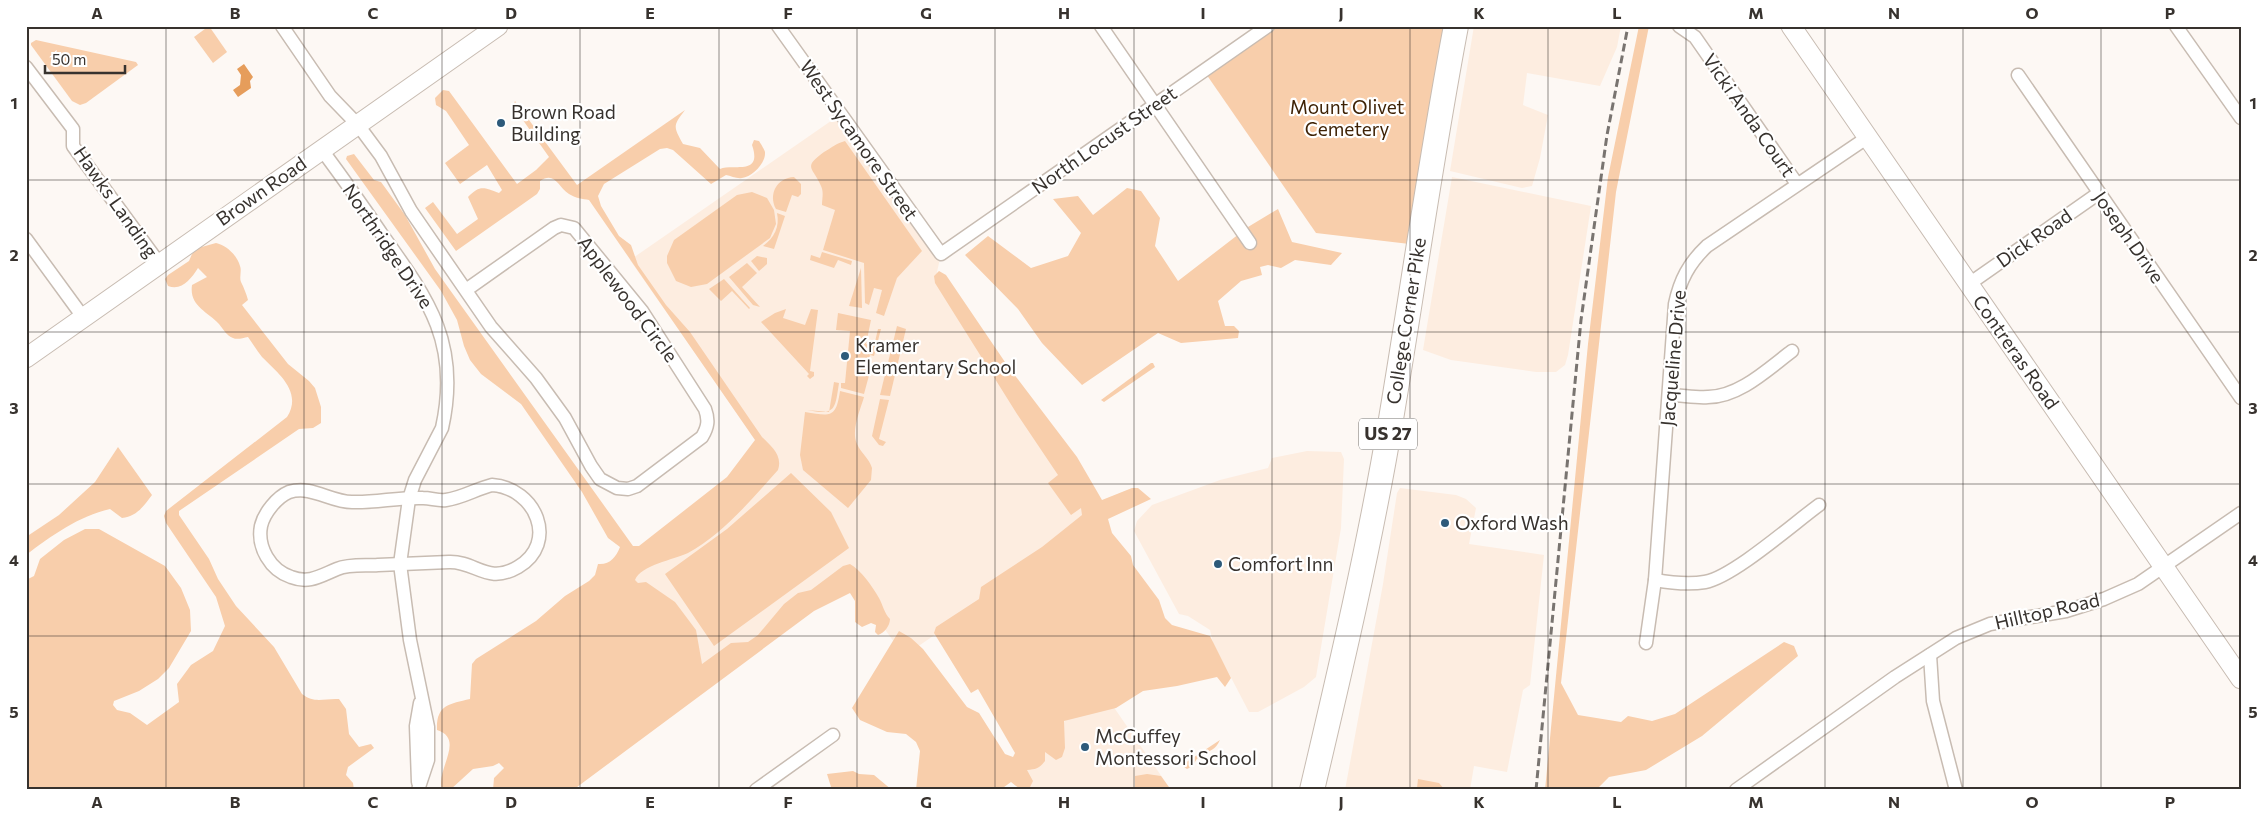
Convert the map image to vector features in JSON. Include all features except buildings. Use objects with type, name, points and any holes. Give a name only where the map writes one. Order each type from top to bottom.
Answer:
[{"type":"highway","name":"College Corner Pike","points":[[1312,790],[1357,593],[1391,420],[1417,252],[1456,26]]},
{"type":"street","points":[[282,26],[330,96],[358,125]]},
{"type":"street","name":"Brown Road","points":[[26,358],[498,26]]},
{"type":"street","points":[[1100,26],[1250,243]]},
{"type":"street","name":"North Locust Street","points":[[940,254],[1268,26]]},
{"type":"street","name":"Vicki Anda Court","points":[[1679,26],[1695,37],[1797,184]]},
{"type":"street","name":"Contreras Road","points":[[1791,26],[2241,679]]},
{"type":"street","points":[[2176,26],[2241,118]]},
{"type":"street","name":"West Sycamore Street","points":[[780,27],[940,254]]},
{"type":"street","name":"Hawks Landing","points":[[26,66],[73,129],[73,146],[159,263]]},
{"type":"street","name":"Joseph Drive","points":[[2018,75],[2241,398]]},
{"type":"street","name":"Applewood Circle","points":[[358,125],[385,164],[410,211],[492,327],[536,378],[565,418],[590,466],[609,485],[628,489],[636,486],[702,437],[707,429],[708,419],[705,408],[642,311],[574,228],[561,225],[554,228],[466,290]]},
{"type":"street","name":"Jacqueline Drive","points":[[1646,643],[1655,580],[1675,304],[1679,284],[1686,270],[1707,246],[1868,137]]},
{"type":"street","name":"Northridge Drive","points":[[322,150],[421,290],[435,318],[447,361],[448,397],[442,428],[415,480],[409,499],[400,564],[409,630],[428,727],[428,760],[419,788]]},
{"type":"street","name":"Dick Road","points":[[1969,284],[2099,193]]},
{"type":"street","points":[[26,239],[83,317]]},
{"type":"street","points":[[1669,395],[1709,397],[1726,394],[1744,385],[1792,351]]},
{"type":"street","points":[[492,485],[505,486],[523,496],[535,511],[539,527],[538,542],[531,556],[518,567],[502,573],[488,574],[453,562],[400,564],[347,566],[318,578],[304,580],[289,576],[276,569],[266,556],[260,538],[261,524],[277,499],[289,492],[304,490],[318,492],[334,500],[350,502],[423,498],[443,501],[492,485]]},
{"type":"street","points":[[1655,580],[1684,584],[1707,582],[1731,571],[1819,505]]},
{"type":"street","name":"Hilltop Road","points":[[1736,790],[1752,777],[1956,638],[1990,624],[2066,611],[2121,592],[2138,584],[2241,512]]},
{"type":"street","points":[[1930,655],[1934,701],[1956,790]]},
{"type":"street","points":[[756,790],[833,735]]},
{"type":"shaded area","points":[[1474,26],[1621,26],[1617,47],[1600,86],[1527,73],[1523,105],[1548,115],[1540,158],[1532,186],[1522,188],[1450,171]]},
{"type":"shaded area","points":[[244,64],[253,77],[250,81],[251,88],[238,97],[233,90],[240,85],[241,75],[237,69]]},
{"type":"shaded area","name":"Kramer Elementary School","points":[[841,114],[941,254],[937,272],[1105,518],[904,656],[846,575],[692,685],[615,576],[771,462],[630,260]]},
{"type":"shaded area","points":[[1452,177],[1591,206],[1568,355],[1565,365],[1556,372],[1536,372],[1451,360],[1423,350]]},
{"type":"shaded area","points":[[1307,451],[1341,452],[1344,459],[1341,528],[1316,677],[1304,687],[1258,712],[1249,712],[1213,643],[1210,630],[1188,616],[1179,614],[1134,531],[1137,521],[1152,505],[1220,480],[1268,468],[1272,458]]},
{"type":"shaded area","points":[[1400,488],[1456,495],[1466,499],[1476,508],[1469,544],[1544,555],[1530,685],[1523,690],[1507,772],[1474,766],[1470,790],[1345,790],[1383,584],[1397,493]]},
{"type":"shaded area","name":"McGuffey Montessori School","points":[[1104,693],[1171,790],[1022,790],[1004,765]]},
{"type":"green space","points":[[209,26],[227,52],[213,63],[194,37]]},
{"type":"green space","name":"Mount Olivet Cemetery","points":[[1268,26],[1456,26],[1418,245],[1316,233],[1204,71]]},
{"type":"green space","points":[[1639,26],[1649,26],[1616,192],[1561,683],[1578,715],[1621,722],[1628,716],[1652,721],[1675,714],[1784,642],[1794,646],[1798,656],[1702,736],[1646,770],[1609,777],[1596,790],[1545,790],[1588,344],[1608,177]]},
{"type":"green space","points":[[36,40],[136,62],[138,65],[86,103],[80,105],[72,101],[31,45]]},
{"type":"green space","points":[[443,90],[449,91],[517,184],[536,170],[549,157],[513,106],[515,101],[577,185],[685,110],[676,123],[677,133],[683,144],[700,148],[720,169],[750,165],[754,155],[752,145],[754,140],[759,141],[765,156],[758,169],[746,177],[738,178],[726,175],[711,184],[673,150],[667,148],[660,149],[604,184],[598,196],[601,206],[619,236],[631,245],[638,265],[666,305],[690,332],[762,437],[778,455],[779,460],[778,470],[736,515],[713,536],[688,553],[644,570],[635,580],[638,583],[646,582],[675,602],[696,630],[702,664],[731,643],[748,642],[758,635],[784,604],[798,593],[811,590],[843,566],[850,564],[870,584],[890,619],[886,629],[878,635],[875,632],[876,625],[871,623],[862,627],[855,622],[855,601],[850,593],[814,611],[573,790],[493,790],[494,778],[504,768],[499,763],[493,766],[473,769],[450,790],[442,790],[442,773],[448,756],[449,740],[445,734],[437,730],[437,722],[441,711],[445,707],[470,699],[472,664],[476,659],[536,621],[565,596],[589,581],[595,575],[598,564],[612,560],[620,547],[608,538],[582,492],[521,404],[481,374],[470,360],[457,320],[441,291],[346,159],[347,156],[354,154],[374,180],[381,182],[405,215],[435,269],[633,546],[639,546],[727,477],[755,440],[589,200],[571,195],[553,179],[545,178],[540,181],[540,189],[537,194],[456,251],[425,208],[433,202],[457,234],[478,219],[468,197],[476,190],[482,188],[499,193],[502,190],[487,165],[460,184],[445,163],[469,145],[446,111],[436,105],[435,98]]},
{"type":"green space","points":[[845,141],[922,251],[897,278],[884,316],[876,313],[882,290],[874,288],[869,305],[865,303],[864,263],[823,250],[835,210],[822,205],[822,188],[811,165],[824,152]]},
{"type":"green space","points":[[794,177],[801,184],[801,194],[798,197],[792,195],[786,212],[776,209],[773,198],[776,188],[783,180]]},
{"type":"green space","points":[[1127,188],[1141,191],[1160,218],[1155,246],[1178,281],[1248,227],[1278,209],[1292,242],[1342,253],[1331,265],[1295,260],[1281,268],[1268,265],[1260,267],[1262,275],[1241,281],[1218,301],[1225,326],[1234,326],[1239,331],[1238,338],[1181,343],[1158,333],[1082,385],[1042,343],[1018,309],[965,255],[988,236],[1031,268],[1068,256],[1081,233],[1053,199],[1078,196],[1093,215]]},
{"type":"green space","points":[[752,192],[767,198],[774,210],[776,224],[770,238],[707,284],[691,287],[676,281],[667,263],[667,256],[674,240],[737,195]]},
{"type":"green space","points":[[777,213],[785,216],[774,249],[763,246],[775,232],[778,223]]},
{"type":"green space","points":[[216,243],[231,251],[239,262],[241,268],[240,280],[248,300],[242,305],[288,364],[315,388],[321,407],[321,423],[313,428],[299,429],[179,511],[179,515],[209,559],[218,579],[236,606],[274,647],[302,694],[315,700],[339,699],[346,709],[349,734],[359,747],[371,744],[374,748],[348,767],[346,775],[353,783],[354,790],[26,790],[26,580],[34,576],[40,559],[64,540],[85,529],[99,529],[165,566],[181,588],[190,610],[191,631],[169,668],[158,679],[139,691],[114,701],[113,705],[117,710],[130,713],[147,725],[179,702],[177,684],[191,665],[213,651],[225,626],[216,597],[166,523],[164,516],[166,511],[287,417],[292,399],[290,391],[281,376],[262,357],[248,337],[235,339],[231,337],[196,303],[193,298],[192,285],[207,277],[198,268],[186,283],[178,287],[168,286],[165,279],[168,275],[189,261],[192,254],[198,248]]},
{"type":"green space","points":[[822,252],[852,261],[851,265],[838,260],[834,268],[810,260],[811,255],[820,258]]},
{"type":"green space","points":[[757,256],[767,258],[767,264],[759,271],[751,261]]},
{"type":"green space","points":[[747,263],[757,273],[742,287],[760,307],[753,305],[729,277]]},
{"type":"green space","points":[[861,268],[862,308],[849,306]]},
{"type":"green space","points":[[939,271],[946,275],[1007,365],[1077,457],[1102,500],[1132,488],[1138,488],[1151,499],[1108,519],[1112,533],[1131,556],[1133,565],[1159,600],[1165,618],[1172,625],[1210,636],[1231,678],[1225,687],[1217,677],[1143,691],[1116,708],[1064,721],[1065,748],[1062,757],[1056,760],[1045,752],[1045,761],[1041,766],[1027,770],[1033,781],[1030,787],[1025,789],[1011,782],[1000,790],[916,790],[920,751],[916,742],[906,734],[887,732],[860,720],[852,708],[899,631],[911,638],[923,649],[967,707],[979,713],[1005,754],[1013,757],[1015,753],[978,689],[971,693],[934,633],[936,627],[979,599],[981,587],[1042,547],[1082,515],[1081,508],[1071,515],[1048,483],[1058,475],[1017,414],[935,283],[934,276]]},
{"type":"green space","points":[[724,279],[749,309],[732,291],[721,301],[709,289]]},
{"type":"green space","points":[[786,309],[783,318],[805,325],[811,309],[818,310],[810,371],[814,372],[814,376],[810,379],[807,376],[809,374],[761,322],[775,313]]},
{"type":"green space","points":[[838,313],[871,320],[866,344],[874,346],[878,329],[881,329],[874,356],[870,355],[867,367],[871,368],[864,394],[841,388],[841,383],[845,383],[850,331],[836,330]]},
{"type":"green space","points":[[897,326],[906,329],[890,396],[880,395]]},
{"type":"green space","points":[[1151,363],[1155,367],[1104,402],[1101,400]]},
{"type":"green space","points":[[834,382],[839,383],[835,405],[829,411]]},
{"type":"green space","points":[[840,391],[864,397],[857,420],[855,439],[872,468],[871,480],[848,508],[803,470],[800,455],[805,412],[830,414],[836,407]]},
{"type":"green space","points":[[880,399],[889,400],[879,439],[886,442],[883,446],[879,445],[872,436]]},
{"type":"green space","points":[[118,447],[152,495],[146,503],[136,513],[127,517],[122,518],[110,509],[87,516],[55,534],[26,555],[26,537],[59,515],[95,482]]},
{"type":"green space","points":[[791,473],[831,512],[849,548],[714,646],[665,574],[727,529]]},
{"type":"green space","points":[[1220,740],[1214,748],[1201,755],[1190,767],[1187,769],[1184,767],[1185,763]]},
{"type":"green space","points":[[853,771],[859,774],[874,775],[892,790],[832,790],[827,774]]},
{"type":"green space","points":[[1147,774],[1161,776],[1171,790],[1135,789],[1135,776]]},
{"type":"green space","points":[[1418,779],[1439,783],[1445,790],[1417,788]]},
{"type":"railway","points":[[1536,790],[1581,320],[1607,135],[1628,26]]},
{"type":"place","name":"Brown Road Building","points":[[501,123]]},
{"type":"place","name":"Kramer Elementary School","points":[[845,356]]},
{"type":"place","name":"Oxford Wash","points":[[1445,523]]},
{"type":"place","name":"Comfort Inn","points":[[1218,564]]},
{"type":"place","name":"McGuffey Montessori School","points":[[1085,747]]}]
